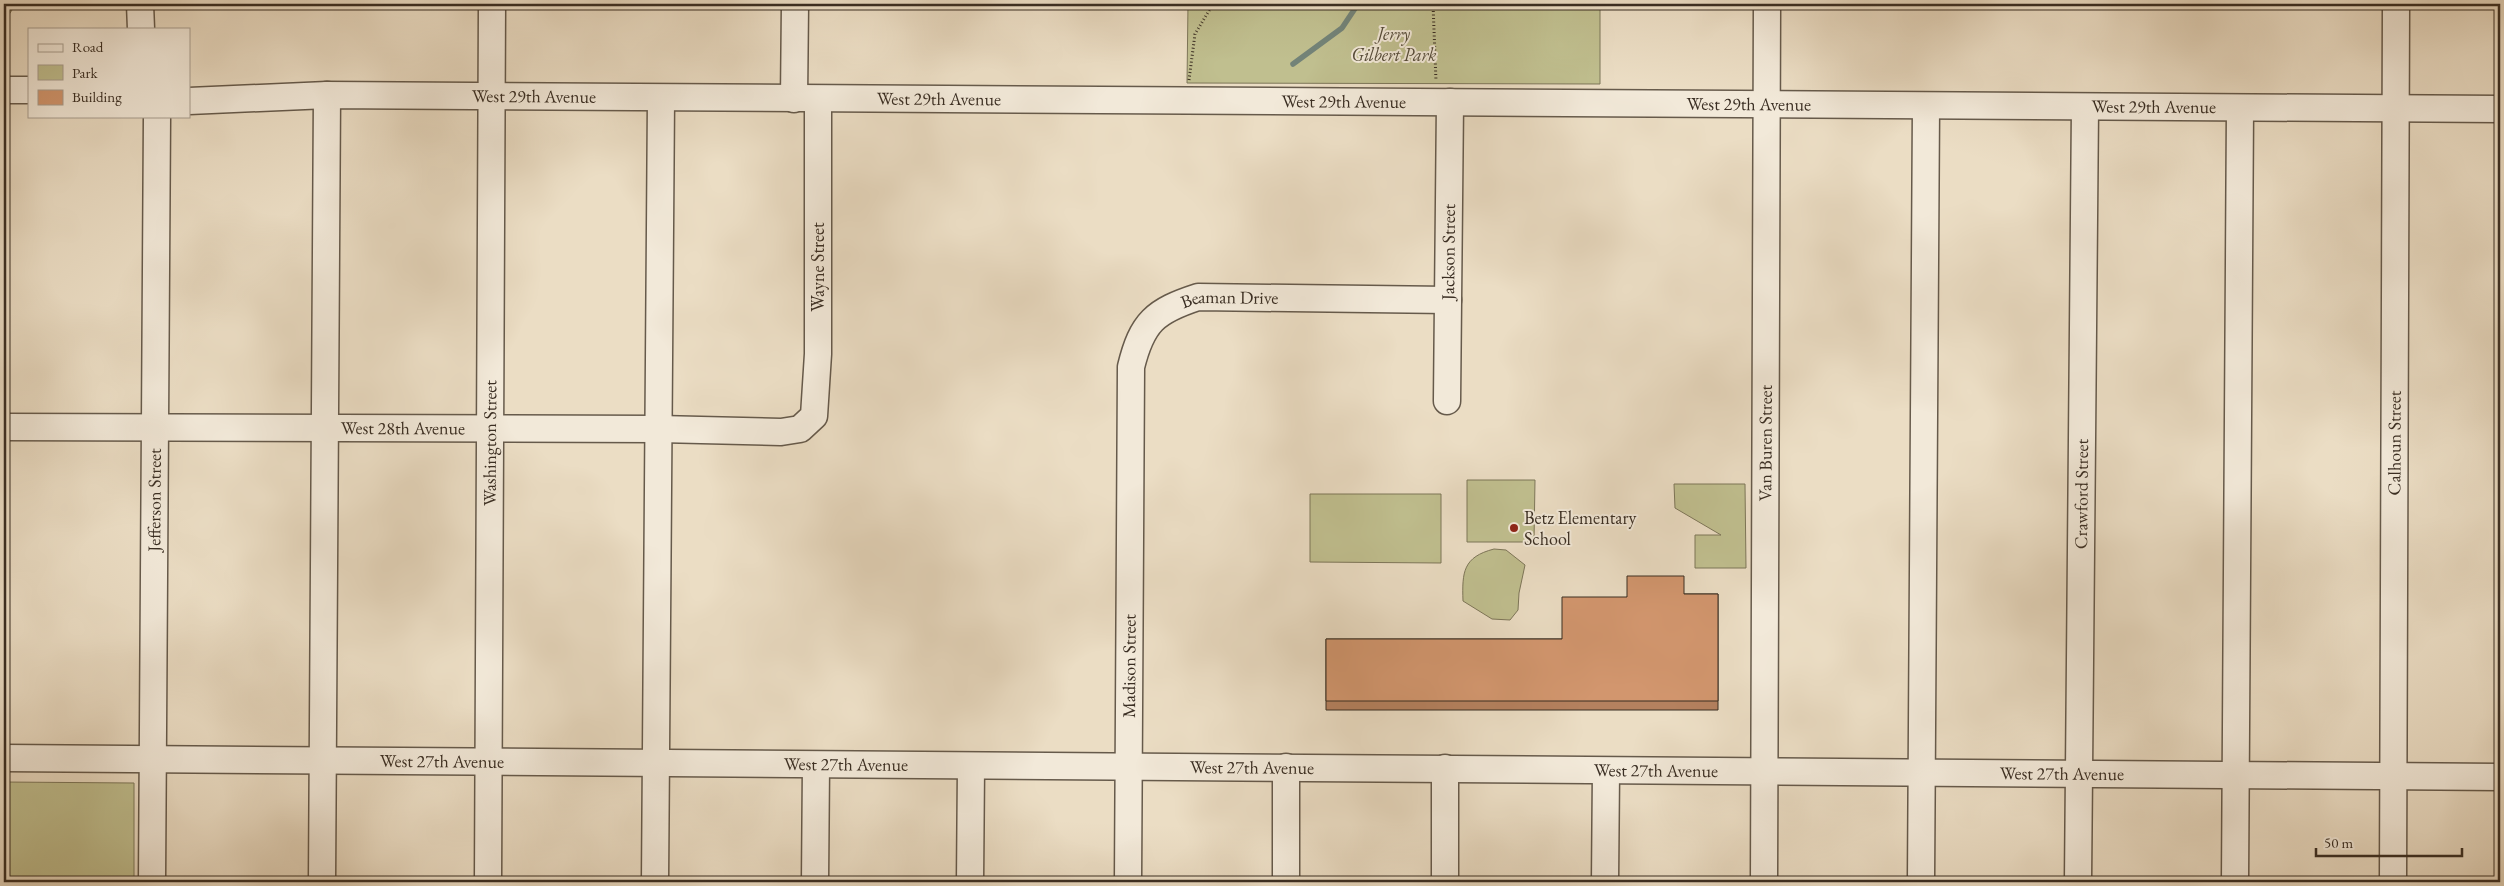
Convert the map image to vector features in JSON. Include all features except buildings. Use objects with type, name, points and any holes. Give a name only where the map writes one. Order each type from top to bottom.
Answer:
[{"type":"street","points":[[140,4],[141,28]]},
{"type":"street","name":"Washington Street","points":[[488,882],[492,4]]},
{"type":"street","name":"Wayne Street","points":[[795,4],[806,99],[818,354],[814,416],[800,429]]},
{"type":"street","name":"Van Buren Street","points":[[1764,882],[1767,4]]},
{"type":"street","name":"Calhoun Street","points":[[2393,882],[2396,4]]},
{"type":"street","points":[[4,90],[28,90]]},
{"type":"street","points":[[322,882],[327,95]]},
{"type":"street","name":"West 29th Avenue","points":[[190,101],[327,95],[806,99],[1212,99],[2085,108],[2500,109]]},
{"type":"street","points":[[655,882],[661,98]]},
{"type":"street","name":"Jackson Street","points":[[1443,102],[1448,300],[1447,402]]},
{"type":"street","points":[[1921,882],[1926,106]]},
{"type":"street","name":"Crawford Street","points":[[2078,882],[2085,108]]},
{"type":"street","points":[[2235,882],[2240,108]]},
{"type":"street","name":"Jefferson Street","points":[[152,882],[157,118]]},
{"type":"street","name":"Beaman Drive","points":[[1131,449],[1131,367],[1137,343],[1150,322],[1170,306],[1198,297],[1236,296],[1448,300]]},
{"type":"street","name":"West 28th Avenue","points":[[4,427],[659,429],[781,432],[800,429]]},
{"type":"street","name":"Madison Street","points":[[1128,882],[1131,449]]},
{"type":"street","name":"West 27th Avenue","points":[[4,758],[2500,777]]},
{"type":"street","points":[[815,882],[816,765]]},
{"type":"street","points":[[970,882],[971,766]]},
{"type":"street","points":[[1286,767],[1286,882]]},
{"type":"street","points":[[1445,768],[1445,882]]},
{"type":"street","points":[[1605,882],[1606,771]]},
{"type":"path","points":[[1189,86],[1191,49],[1195,34],[1214,4]]},
{"type":"path","points":[[1433,4],[1443,102]]},
{"type":"green space","points":[[4,4],[16,4],[4,22]]},
{"type":"green space","name":"Jerry Gilbert Park","points":[[1188,4],[1600,4],[1600,84],[1187,83]]},
{"type":"green space","points":[[1467,480],[1535,480],[1534,542],[1467,542]]},
{"type":"green space","points":[[1674,484],[1745,484],[1746,568],[1695,568],[1695,535],[1721,535],[1675,508]]},
{"type":"green space","points":[[1310,494],[1441,494],[1441,563],[1310,562]]},
{"type":"green space","points":[[1494,549],[1506,550],[1525,565],[1519,593],[1518,610],[1510,620],[1492,619],[1463,601],[1463,582],[1466,567],[1476,556]]},
{"type":"green space","points":[[4,782],[134,783],[134,882],[4,882]]},
{"type":"waterway","points":[[1293,64],[1342,28],[1358,4]]},
{"type":"place","name":"Betz Elementary School","points":[[1514,528]]}]
